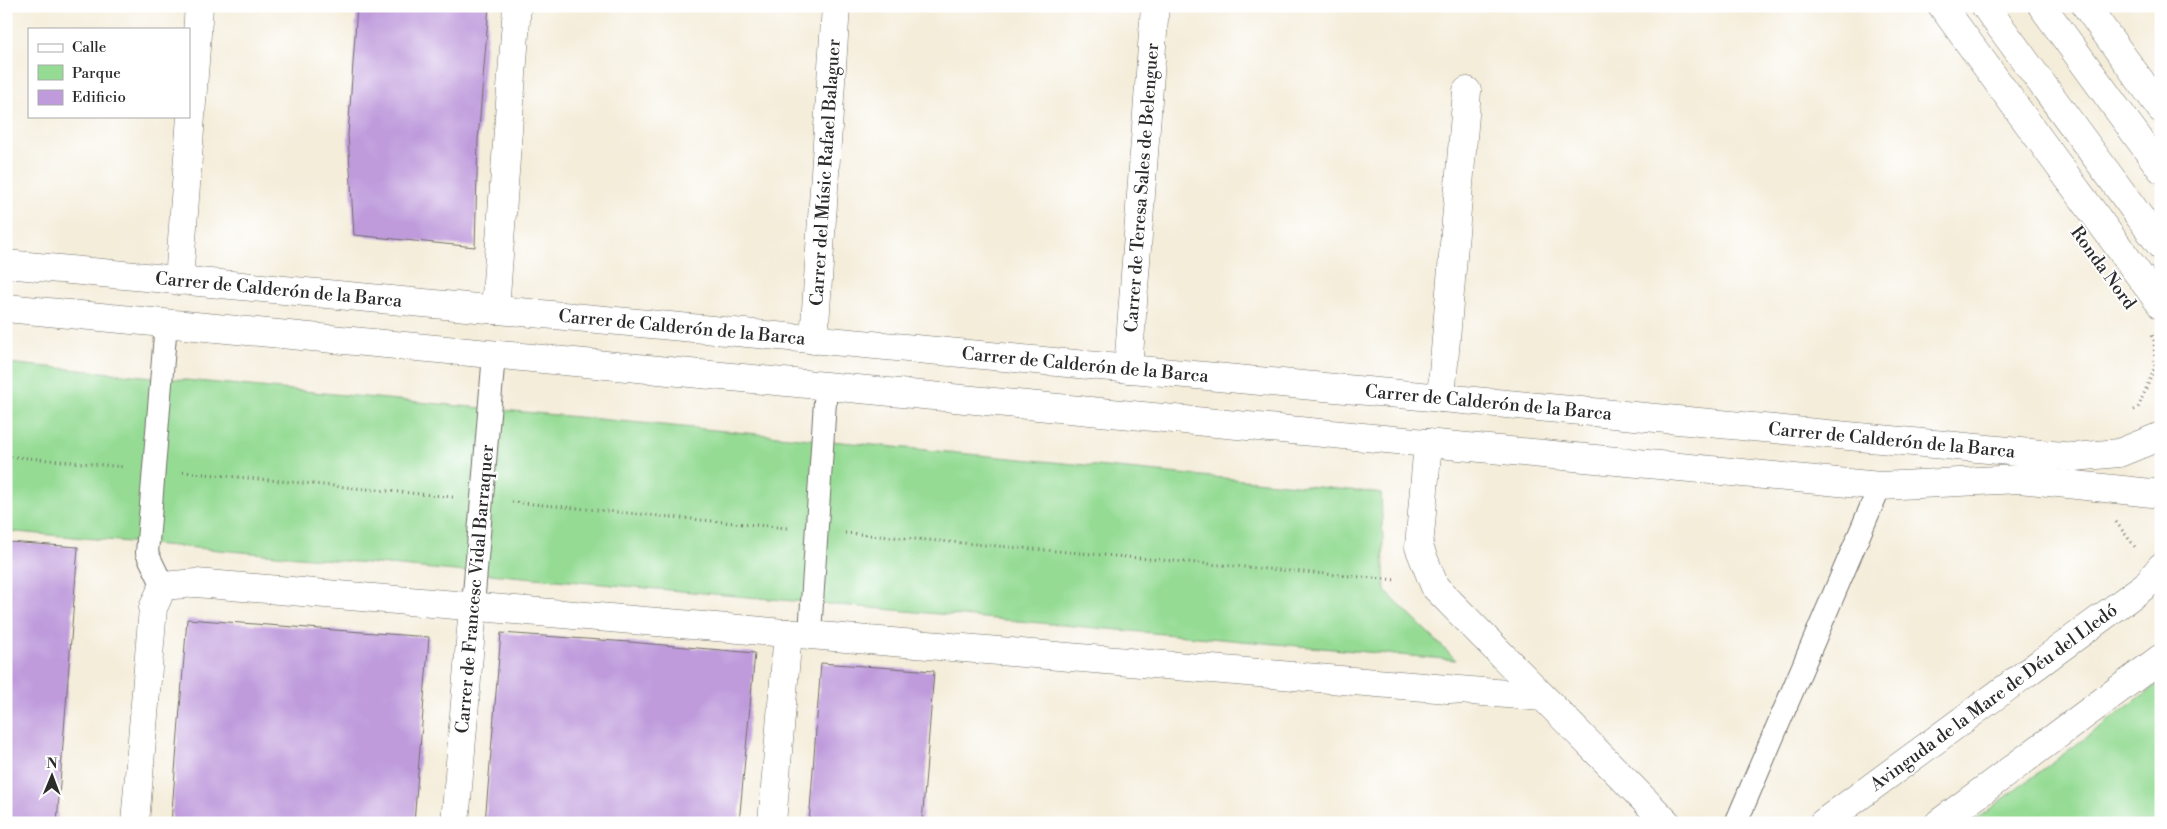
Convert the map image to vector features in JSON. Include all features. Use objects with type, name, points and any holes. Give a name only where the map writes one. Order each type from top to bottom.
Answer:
[{"type":"street","points":[[179,281],[199,6]]},
{"type":"street","points":[[495,310],[517,6]]},
{"type":"street","name":"Carrer del Músic Rafael Balaguer","points":[[814,340],[836,6]]},
{"type":"street","name":"Carrer de Teresa Sales de Belenguer","points":[[1128,369],[1155,6]]},
{"type":"street","name":"Ronda Nord","points":[[1942,6],[2161,305]]},
{"type":"street","points":[[1985,6],[2161,246]]},
{"type":"street","points":[[2042,6],[2161,169]]},
{"type":"street","points":[[2086,6],[2161,109]]},
{"type":"street","points":[[1441,398],[1467,91]]},
{"type":"street","name":"Carrer de Calderón de la Barca","points":[[6,264],[2074,457],[2119,453],[2161,436]]},
{"type":"street","name":"Carrer de Calderón de la Barca","points":[[6,308],[1880,486],[2019,479],[2161,494]]},
{"type":"street","points":[[163,586],[147,553],[166,323]]},
{"type":"street","name":"Carrer de Francesc Vidal Barraquer","points":[[455,823],[494,354]]},
{"type":"street","points":[[772,823],[816,530],[826,386]]},
{"type":"street","points":[[1428,443],[1419,547],[1434,587],[1667,823]]},
{"type":"street","points":[[1736,823],[1880,486]]},
{"type":"street","name":"Avinguda de la Mare de Déu del Lledó","points":[[1823,823],[2153,576]]},
{"type":"street","points":[[163,586],[196,583],[1542,697]]},
{"type":"street","points":[[135,823],[153,608],[163,586]]},
{"type":"street","points":[[1939,823],[2161,658]]},
{"type":"path","points":[[2130,414],[2138,408],[2155,367],[2154,339],[2149,331]]},
{"type":"path","points":[[6,456],[816,530],[1403,580]]},
{"type":"path","points":[[2110,519],[2117,523],[2136,548],[2153,576]]},
{"type":"green space","points":[[6,363],[1381,493],[1385,591],[1456,660],[6,531]]},
{"type":"green space","points":[[2159,683],[2161,684],[2161,823],[1971,823]]},
{"type":"building","points":[[357,6],[489,6],[478,140],[475,247],[354,235],[348,135]]},
{"type":"building","points":[[8,542],[78,547],[57,823],[6,823],[6,566]]},
{"type":"building","points":[[187,619],[429,637],[414,823],[171,823]]},
{"type":"building","points":[[501,633],[755,653],[739,823],[485,823]]},
{"type":"building","points":[[821,663],[934,671],[922,823],[809,823]]}]
